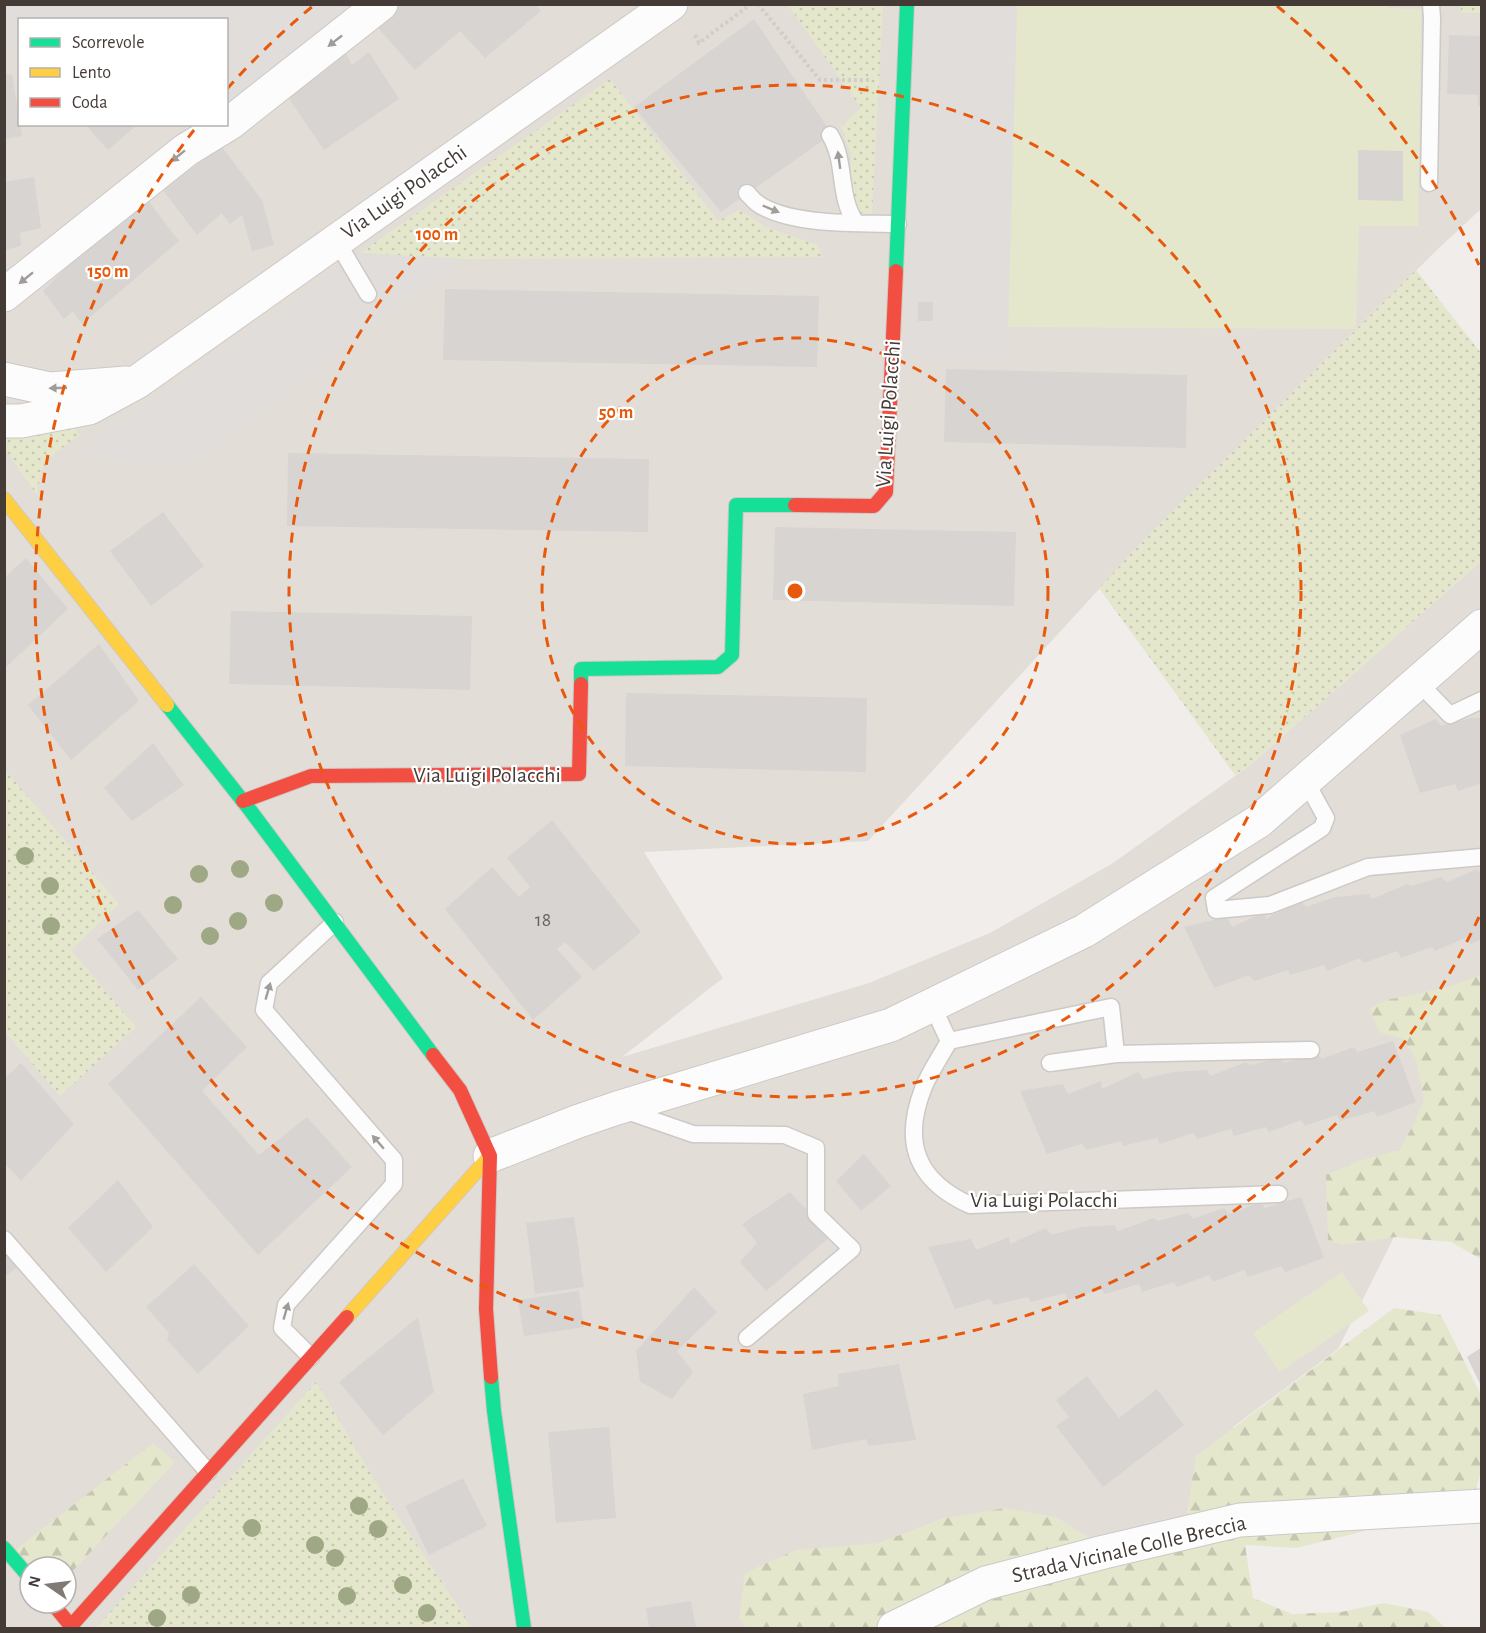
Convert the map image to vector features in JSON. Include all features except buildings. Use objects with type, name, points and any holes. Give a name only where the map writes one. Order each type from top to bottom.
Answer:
[{"type":"street","points":[[228,124],[381,4]]},
{"type":"street","name":"Via Luigi Polacchi","points":[[4,421],[21,422],[89,408],[137,382],[672,4]]},
{"type":"street","name":"Via Luigi Polacchi","points":[[243,801],[310,776],[579,774],[581,669],[718,667],[732,655],[736,505],[874,506],[886,492],[908,4]]},
{"type":"street","points":[[4,295],[186,150],[225,126]]},
{"type":"street","points":[[4,379],[50,389],[137,382]]},
{"type":"street","points":[[4,499],[243,801],[460,1090],[490,1156],[486,1310],[494,1411],[524,1629]]},
{"type":"street","points":[[64,1619],[208,1472],[490,1156],[617,1108],[891,1025],[1084,931],[1259,821],[1482,626]]},
{"type":"street","name":"Strada Vicinale Colle Breccia","points":[[894,1629],[986,1583],[1104,1552],[1240,1521],[1482,1506]]},
{"type":"street","points":[[4,1548],[18,1564]]},
{"type":"lane","points":[[1429,183],[1431,4]]},
{"type":"lane","points":[[830,135],[839,154],[842,188],[849,212],[856,223]]},
{"type":"lane","points":[[747,193],[757,203],[776,213],[820,221],[898,224]]},
{"type":"lane","points":[[336,240],[368,294]]},
{"type":"lane","points":[[1418,682],[1450,715],[1482,700]]},
{"type":"lane","points":[[1305,780],[1326,818],[1322,828],[1214,898],[1216,910],[1270,905],[1368,867],[1482,857]]},
{"type":"lane","points":[[311,1357],[282,1328],[286,1305],[394,1184],[394,1160],[264,1010],[269,983],[335,922]]},
{"type":"lane","points":[[932,1005],[949,1041],[1111,1007],[1116,1054]]},
{"type":"lane","name":"Via Luigi Polacchi","points":[[949,1041],[923,1089],[916,1115],[914,1148],[921,1166],[934,1183],[953,1198],[970,1205],[1279,1194]]},
{"type":"lane","points":[[1050,1063],[1116,1054],[1311,1050]]},
{"type":"lane","points":[[617,1108],[693,1134],[785,1135],[816,1148],[816,1214],[852,1249],[747,1338]]},
{"type":"lane","points":[[4,1239],[208,1472]]},
{"type":"path","points":[[695,35],[699,43],[751,4]]},
{"type":"path","points":[[758,4],[820,80],[904,81]]},
{"type":"shaded area","points":[[5,5],[1481,5],[1481,209],[1145,539],[868,841],[644,852],[723,978],[622,1057],[869,983],[990,933],[1113,863],[1249,766],[1481,561],[1481,1072],[1338,1349],[1233,1427],[1256,1542],[1010,1607],[967,1628],[5,1628]]},
{"type":"shaded area","points":[[5,5],[378,5],[228,117],[228,18],[18,18],[18,44],[5,47]]},
{"type":"shaded area","points":[[916,5],[1017,5],[1007,360],[906,357]]},
{"type":"shaded area","points":[[360,253],[462,259],[185,468],[84,456],[81,450]]},
{"type":"green space","points":[[1387,4],[1387,8],[1421,9],[1418,226],[1359,226],[1356,329],[1008,327],[1017,5]]},
{"type":"green space","points":[[788,5],[883,5],[872,214],[856,213],[851,203],[851,155],[841,126],[861,108]]},
{"type":"green space","points":[[1461,5],[1481,5],[1481,13],[1461,13]]},
{"type":"green space","points":[[610,79],[718,221],[739,210],[766,227],[818,245],[822,257],[462,259],[360,253]]},
{"type":"green space","points":[[1416,270],[1481,353],[1481,561],[1249,766],[1235,775],[1099,588],[1145,539]]},
{"type":"green space","points":[[65,416],[80,435],[55,453],[41,471],[37,495],[5,449],[4,429]]},
{"type":"green space","points":[[6,771],[119,904],[71,950],[136,1027],[60,1096],[5,1032]]},
{"type":"green space","points":[[1481,975],[1481,1259],[1451,1242],[1394,1237],[1342,1245],[1328,1240],[1326,1175],[1356,1162],[1399,1150],[1414,1124],[1424,1099],[1416,1059],[1403,1039],[1379,1032],[1370,1008],[1387,1000],[1445,988]]},
{"type":"green space","points":[[1342,1272],[1369,1311],[1280,1372],[1253,1333]]},
{"type":"green space","points":[[1394,1308],[1441,1315],[1482,1397],[1481,1472],[1474,1494],[1357,1533],[1296,1548],[1245,1545],[1253,1598],[1292,1614],[1341,1612],[1384,1603],[1428,1612],[1446,1628],[747,1628],[739,1618],[745,1573],[796,1550],[879,1543],[941,1519],[1005,1508],[1056,1517],[1091,1539],[1202,1536],[1187,1512],[1196,1456]]},
{"type":"green space","points":[[316,1382],[385,1497],[466,1618],[470,1628],[96,1628]]},
{"type":"green space","points":[[153,1443],[175,1462],[78,1565],[78,1555],[18,1555],[14,1551]]},
{"type":"traffic: fast","points":[[896,271],[907,4]]},
{"type":"traffic: fast","points":[[581,684],[581,669],[718,667],[732,655],[736,505],[795,505]]},
{"type":"traffic: fast","points":[[167,705],[250,810],[433,1055]]},
{"type":"traffic: fast","points":[[491,1377],[524,1628]]},
{"type":"traffic: fast","points":[[4,1548],[18,1564]]},
{"type":"traffic: slow","points":[[4,499],[167,705]]},
{"type":"traffic: slow","points":[[347,1317],[490,1156]]},
{"type":"traffic: jam","points":[[795,505],[874,506],[886,492],[896,271]]},
{"type":"traffic: jam","points":[[243,801],[311,776],[579,774],[581,684]]},
{"type":"traffic: jam","points":[[433,1055],[460,1090],[490,1156],[486,1309],[491,1377]]},
{"type":"traffic: jam","points":[[62,1615],[71,1626],[347,1317]]}]
